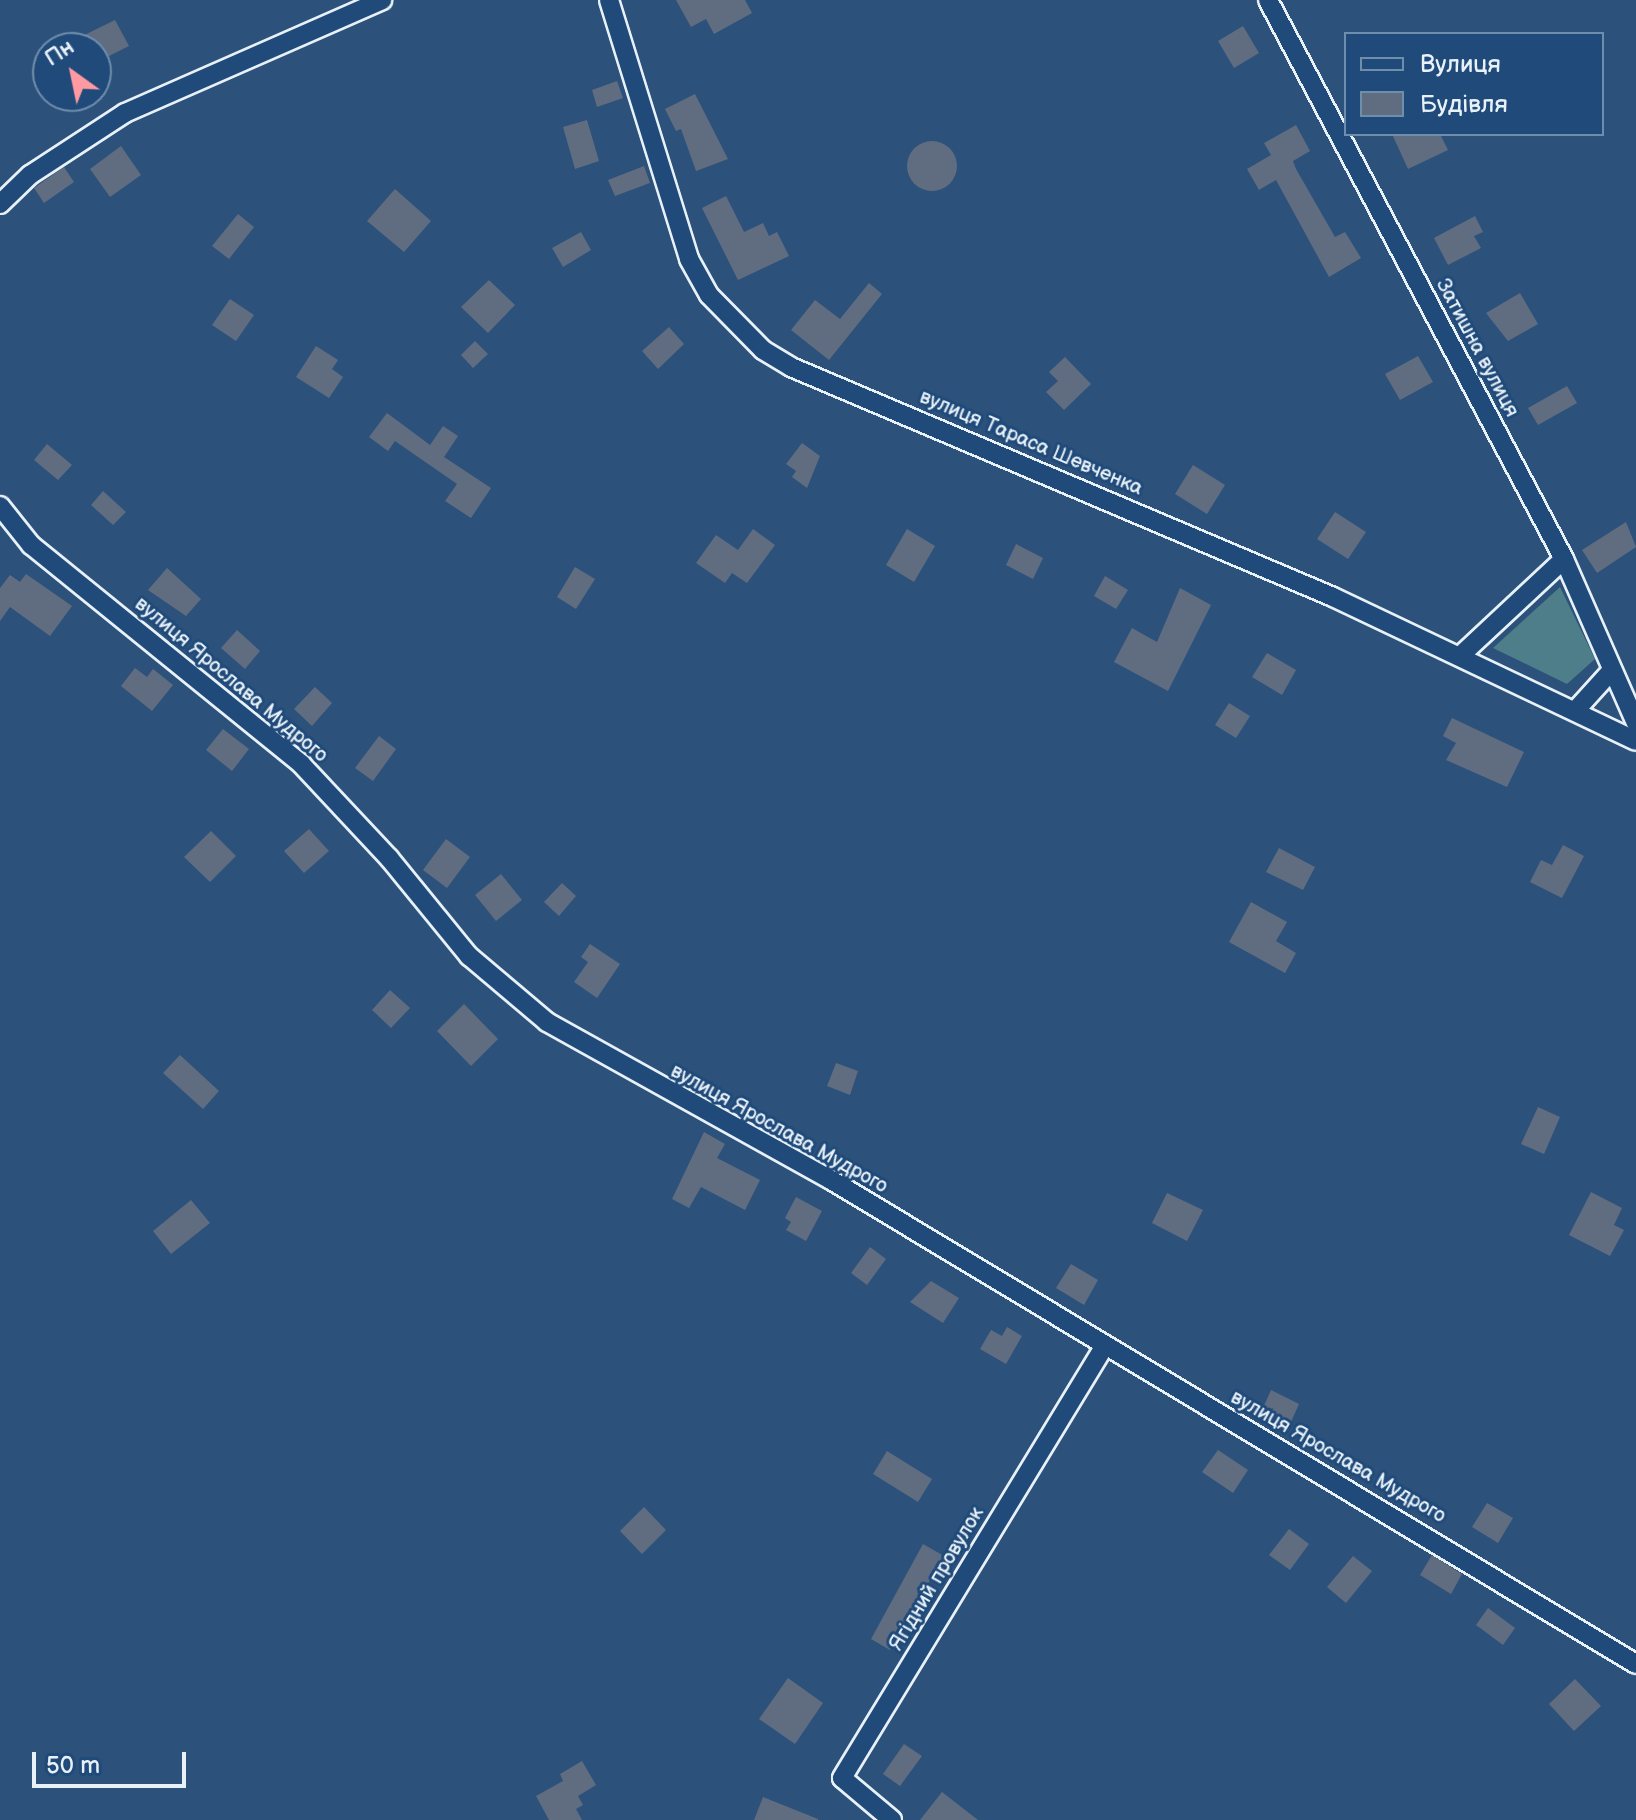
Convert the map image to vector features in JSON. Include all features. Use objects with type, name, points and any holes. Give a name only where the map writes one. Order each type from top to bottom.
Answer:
[{"type":"street","points":[[0,204],[30,175],[125,113],[382,0]]},
{"type":"street","name":"вулиця Тараса Шевченка","points":[[609,0],[689,259],[709,295],[763,350],[791,367],[1043,471],[1460,656],[1636,741]]},
{"type":"street","name":"Затишна вулиця","points":[[1268,0],[1564,559],[1636,723]]},
{"type":"street","name":"вулиця Ярослава Мудрого","points":[[0,506],[31,545],[301,764],[389,858],[469,956],[547,1022],[831,1180],[1104,1347],[1481,1566],[1636,1664]]},
{"type":"street","points":[[1460,656],[1564,559]]},
{"type":"street","points":[[1575,711],[1612,670]]},
{"type":"street","name":"Ягідний провулок","points":[[892,1820],[842,1778],[1104,1347]]},
{"type":"green space","points":[[1560,587],[1595,659],[1567,684],[1493,648]]},
{"type":"building","points":[[676,0],[745,0],[752,13],[714,34],[706,19],[691,27]]},
{"type":"building","points":[[115,20],[129,46],[112,54],[112,32],[91,32]]},
{"type":"building","points":[[1243,26],[1259,53],[1234,68],[1218,41]]},
{"type":"building","points":[[617,81],[623,98],[597,107],[592,90]]},
{"type":"building","points":[[695,94],[728,159],[696,171],[681,129],[676,131],[665,109]]},
{"type":"building","points":[[587,120],[599,161],[575,169],[563,127]]},
{"type":"building","points":[[1296,125],[1310,151],[1293,161],[1296,169],[1335,237],[1345,232],[1361,258],[1329,277],[1276,180],[1259,190],[1247,169],[1271,155],[1264,143]]},
{"type":"building","points":[[1393,136],[1441,136],[1448,150],[1408,169]]},
{"type":"building","points":[[932,141],[950,148],[957,166],[950,184],[932,191],[914,184],[907,166],[914,148]]},
{"type":"building","points":[[121,146],[141,175],[110,197],[90,169]]},
{"type":"building","points":[[644,166],[650,183],[615,196],[608,180]]},
{"type":"building","points":[[64,167],[74,182],[44,203],[34,188]]},
{"type":"building","points":[[395,189],[431,221],[404,252],[367,221]]},
{"type":"building","points":[[726,196],[744,232],[763,223],[769,236],[777,232],[789,256],[738,280],[702,208]]},
{"type":"building","points":[[238,214],[254,227],[229,259],[212,246]]},
{"type":"building","points":[[1475,216],[1483,232],[1474,236],[1481,248],[1448,265],[1434,238]]},
{"type":"building","points":[[581,232],[591,250],[563,267],[552,248]]},
{"type":"building","points":[[489,280],[515,305],[488,333],[461,307]]},
{"type":"building","points":[[869,283],[882,294],[829,360],[791,330],[815,300],[840,319]]},
{"type":"building","points":[[1520,293],[1538,324],[1508,341],[1486,313]]},
{"type":"building","points":[[230,299],[254,315],[236,341],[212,325]]},
{"type":"building","points":[[669,327],[684,344],[658,369],[642,351]]},
{"type":"building","points":[[475,341],[488,354],[473,368],[461,355]]},
{"type":"building","points":[[316,346],[338,360],[332,369],[343,377],[329,398],[296,377]]},
{"type":"building","points":[[1418,356],[1433,382],[1400,400],[1385,374]]},
{"type":"building","points":[[1065,357],[1091,384],[1064,410],[1046,392],[1058,381],[1049,372]]},
{"type":"building","points":[[1567,386],[1577,403],[1538,425],[1528,408]]},
{"type":"building","points":[[387,413],[430,445],[443,426],[458,436],[444,457],[491,488],[471,518],[445,501],[457,484],[395,441],[388,451],[369,437]]},
{"type":"building","points":[[802,443],[820,456],[807,488],[792,477],[796,471],[786,464]]},
{"type":"building","points":[[47,444],[72,465],[58,480],[34,460]]},
{"type":"building","points":[[1193,465],[1225,485],[1207,514],[1175,494]]},
{"type":"building","points":[[103,491],[126,512],[113,525],[91,505]]},
{"type":"building","points":[[1335,512],[1366,532],[1348,559],[1317,539]]},
{"type":"building","points":[[1626,522],[1636,547],[1597,573],[1582,550]]},
{"type":"building","points":[[753,529],[775,545],[747,583],[732,573],[725,583],[696,563],[716,535],[738,550]]},
{"type":"building","points":[[907,529],[935,546],[914,582],[886,565]]},
{"type":"building","points":[[1016,544],[1043,558],[1033,579],[1006,565]]},
{"type":"building","points":[[575,567],[595,579],[576,609],[557,597]]},
{"type":"building","points":[[167,568],[201,599],[186,616],[148,590]]},
{"type":"building","points":[[26,574],[72,606],[50,636],[10,607],[0,621],[0,588],[10,575],[20,582]]},
{"type":"building","points":[[1105,576],[1128,590],[1116,609],[1094,596]]},
{"type":"building","points":[[1180,588],[1211,605],[1168,691],[1114,662],[1132,628],[1157,642]]},
{"type":"building","points":[[237,630],[260,651],[245,669],[221,648]]},
{"type":"building","points":[[1267,653],[1296,670],[1282,695],[1252,677]]},
{"type":"building","points":[[135,668],[147,677],[153,669],[173,685],[152,711],[121,686]]},
{"type":"building","points":[[315,687],[332,703],[312,726],[294,709]]},
{"type":"building","points":[[1229,703],[1250,716],[1236,738],[1215,725]]},
{"type":"building","points":[[1452,718],[1524,752],[1507,787],[1446,760],[1456,743],[1443,736]]},
{"type":"building","points":[[223,729],[249,749],[232,771],[206,750]]},
{"type":"building","points":[[379,736],[396,749],[373,781],[355,768]]},
{"type":"building","points":[[309,829],[329,851],[304,873],[284,851]]},
{"type":"building","points":[[211,831],[236,856],[210,882],[184,857]]},
{"type":"building","points":[[446,839],[470,857],[447,888],[423,870]]},
{"type":"building","points":[[1563,845],[1584,856],[1562,898],[1530,882],[1541,860],[1552,865]]},
{"type":"building","points":[[1279,848],[1315,867],[1303,890],[1266,872]]},
{"type":"building","points":[[501,874],[522,900],[496,921],[475,895]]},
{"type":"building","points":[[562,883],[576,896],[559,916],[544,902]]},
{"type":"building","points":[[1251,902],[1287,922],[1276,941],[1296,953],[1285,973],[1229,942]]},
{"type":"building","points":[[590,944],[620,964],[597,998],[574,982],[588,962],[581,957]]},
{"type":"building","points":[[390,990],[410,1008],[391,1028],[372,1010]]},
{"type":"building","points":[[464,1004],[498,1039],[471,1066],[437,1031]]},
{"type":"building","points":[[180,1055],[219,1091],[203,1109],[163,1073]]},
{"type":"building","points":[[836,1063],[858,1071],[850,1095],[827,1086]]},
{"type":"building","points":[[1538,1107],[1560,1117],[1544,1154],[1521,1144]]},
{"type":"building","points":[[704,1132],[725,1144],[717,1158],[760,1180],[745,1210],[701,1187],[689,1208],[672,1199]]},
{"type":"building","points":[[1591,1192],[1622,1208],[1614,1225],[1624,1230],[1610,1256],[1569,1235]]},
{"type":"building","points":[[1167,1193],[1203,1210],[1187,1241],[1152,1223]]},
{"type":"building","points":[[796,1197],[822,1211],[806,1241],[786,1230],[791,1222],[785,1218]]},
{"type":"building","points":[[191,1200],[210,1223],[171,1254],[153,1231]]},
{"type":"building","points":[[870,1247],[886,1259],[867,1285],[851,1273]]},
{"type":"building","points":[[1071,1264],[1098,1280],[1084,1305],[1056,1288]]},
{"type":"building","points":[[931,1281],[959,1298],[943,1323],[910,1302]]},
{"type":"building","points":[[1007,1327],[1022,1336],[1006,1364],[980,1349],[991,1330],[1002,1336]]},
{"type":"building","points":[[1271,1390],[1299,1404],[1291,1422],[1263,1408]]},
{"type":"building","points":[[1218,1450],[1248,1470],[1233,1493],[1202,1472]]},
{"type":"building","points":[[887,1451],[932,1479],[918,1502],[873,1474]]},
{"type":"building","points":[[1487,1503],[1513,1518],[1498,1543],[1472,1527]]},
{"type":"building","points":[[644,1507],[666,1530],[642,1554],[620,1531]]},
{"type":"building","points":[[1289,1529],[1309,1544],[1290,1570],[1269,1555]]},
{"type":"building","points":[[923,1544],[944,1556],[890,1650],[871,1639]]},
{"type":"building","points":[[1432,1555],[1462,1574],[1451,1594],[1420,1575]]},
{"type":"building","points":[[1353,1556],[1372,1571],[1346,1603],[1327,1587]]},
{"type":"building","points":[[1488,1608],[1515,1628],[1503,1645],[1476,1625]]},
{"type":"building","points":[[788,1678],[823,1703],[795,1744],[759,1719]]},
{"type":"building","points":[[1575,1679],[1601,1706],[1574,1731],[1549,1704]]},
{"type":"building","points":[[904,1744],[922,1756],[900,1786],[883,1774]]},
{"type":"building","points":[[582,1761],[596,1785],[578,1796],[583,1805],[576,1809],[582,1820],[549,1820],[536,1796],[563,1781],[560,1774]]},
{"type":"building","points":[[942,1792],[978,1820],[920,1820]]},
{"type":"building","points":[[763,1797],[818,1819],[818,1820],[754,1820]]}]
